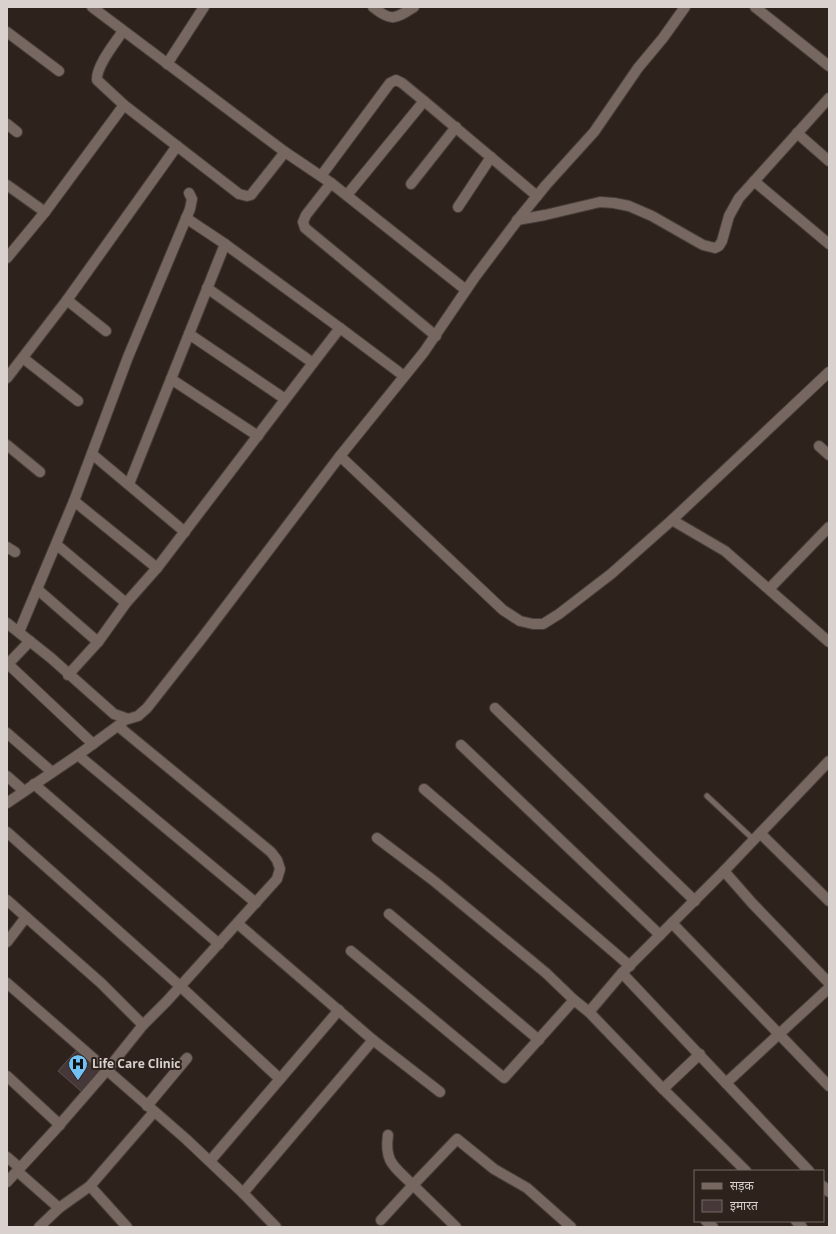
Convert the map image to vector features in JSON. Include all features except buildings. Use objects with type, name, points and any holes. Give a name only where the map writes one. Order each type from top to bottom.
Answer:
[{"type":"street","points":[[92,7],[285,152],[332,184],[466,290]]},
{"type":"street","points":[[166,64],[204,7]]},
{"type":"street","points":[[373,7],[381,14],[392,18],[400,16],[414,7]]},
{"type":"street","points":[[7,802],[78,755],[128,719],[138,716],[147,708],[340,456],[436,336],[466,290],[517,220],[594,132],[638,68],[663,38],[685,7]]},
{"type":"street","points":[[755,7],[829,66]]},
{"type":"street","points":[[123,31],[99,68],[97,80],[124,105],[239,194],[247,196],[251,194],[285,152]]},
{"type":"street","points":[[7,32],[59,72]]},
{"type":"street","points":[[321,176],[393,80],[399,81],[424,101],[537,196]]},
{"type":"street","points":[[517,220],[600,202],[614,203],[630,206],[652,216],[703,245],[715,248],[719,246],[722,241],[732,209],[739,198],[829,98]]},
{"type":"street","points":[[347,196],[424,101]]},
{"type":"street","points":[[7,258],[45,212],[124,105]]},
{"type":"street","points":[[7,124],[17,132]]},
{"type":"street","points":[[411,184],[456,127]]},
{"type":"street","points":[[797,133],[829,161]]},
{"type":"street","points":[[7,378],[67,300],[177,146]]},
{"type":"street","points":[[458,207],[491,157]]},
{"type":"street","points":[[754,181],[829,244]]},
{"type":"street","points":[[332,184],[306,215],[303,222],[305,228],[436,336]]},
{"type":"street","points":[[7,185],[45,212]]},
{"type":"street","points":[[19,632],[57,544],[131,350],[192,203],[192,199],[188,193]]},
{"type":"street","points":[[186,218],[225,244],[404,376]]},
{"type":"street","points":[[129,484],[225,244]]},
{"type":"street","points":[[207,288],[313,363]]},
{"type":"street","points":[[67,300],[106,331]]},
{"type":"street","points":[[68,675],[98,642],[126,603],[157,568],[340,328]]},
{"type":"street","points":[[189,334],[285,400]]},
{"type":"street","points":[[23,358],[78,401]]},
{"type":"street","points":[[340,456],[503,610],[520,620],[533,624],[543,624],[611,574],[672,520],[829,372]]},
{"type":"street","points":[[170,379],[258,436]]},
{"type":"street","points":[[7,445],[40,472]]},
{"type":"street","points":[[819,446],[829,455]]},
{"type":"street","points":[[92,454],[185,532]]},
{"type":"street","points":[[74,501],[157,568]]},
{"type":"street","points":[[672,520],[725,551],[829,642]]},
{"type":"street","points":[[768,589],[828,529]]},
{"type":"street","points":[[57,544],[126,603]]},
{"type":"street","points":[[37,589],[98,642]]},
{"type":"street","points":[[7,623],[114,714],[128,719]]},
{"type":"street","points":[[30,641],[7,664],[93,744]]},
{"type":"street","points":[[495,708],[695,901]]},
{"type":"street","points":[[7,1182],[60,1125],[107,1070],[142,1024],[167,1001],[277,880],[280,869],[277,860],[270,852],[118,726]]},
{"type":"street","points":[[7,733],[52,772]]},
{"type":"street","points":[[461,745],[660,935]]},
{"type":"street","points":[[78,755],[256,903]]},
{"type":"street","points":[[589,1012],[622,973],[758,837],[829,761]]},
{"type":"street","points":[[7,776],[24,791]]},
{"type":"street","points":[[34,784],[220,944]]},
{"type":"street","points":[[424,789],[630,966]]},
{"type":"street","points":[[7,832],[180,986],[280,1079]]},
{"type":"street","points":[[758,837],[829,901]]},
{"type":"street","points":[[377,838],[440,886],[546,973],[589,1012],[663,1089],[745,1170]]},
{"type":"street","points":[[724,871],[752,903],[829,983]]},
{"type":"street","points":[[7,900],[101,983],[142,1024]]},
{"type":"street","points":[[389,914],[539,1040]]},
{"type":"street","points":[[7,942],[26,917]]},
{"type":"street","points":[[672,923],[829,1086]]},
{"type":"street","points":[[238,924],[373,1040],[440,1092]]},
{"type":"street","points":[[351,951],[504,1078],[574,1000]]},
{"type":"street","points":[[622,973],[808,1170]]},
{"type":"street","points":[[7,984],[210,1161],[276,1227]]},
{"type":"street","points":[[726,1082],[829,988]]},
{"type":"street","points":[[210,1161],[338,1010]]},
{"type":"street","points":[[243,1193],[373,1040]]},
{"type":"street","points":[[663,1089],[700,1054]]},
{"type":"street","points":[[39,1227],[59,1208],[90,1186],[151,1109],[187,1058]]},
{"type":"street","points":[[7,1076],[60,1125]]},
{"type":"street","points":[[388,1135],[386,1147],[390,1161],[456,1227]]},
{"type":"street","points":[[381,1220],[457,1139],[494,1169],[527,1188],[571,1227]]},
{"type":"street","points":[[7,1157],[59,1208]]},
{"type":"street","points":[[90,1186],[127,1227]]},
{"type":"lane","points":[[707,796],[758,837]]},
{"type":"place","name":"Life Care Clinic","points":[[78,1081]]}]
